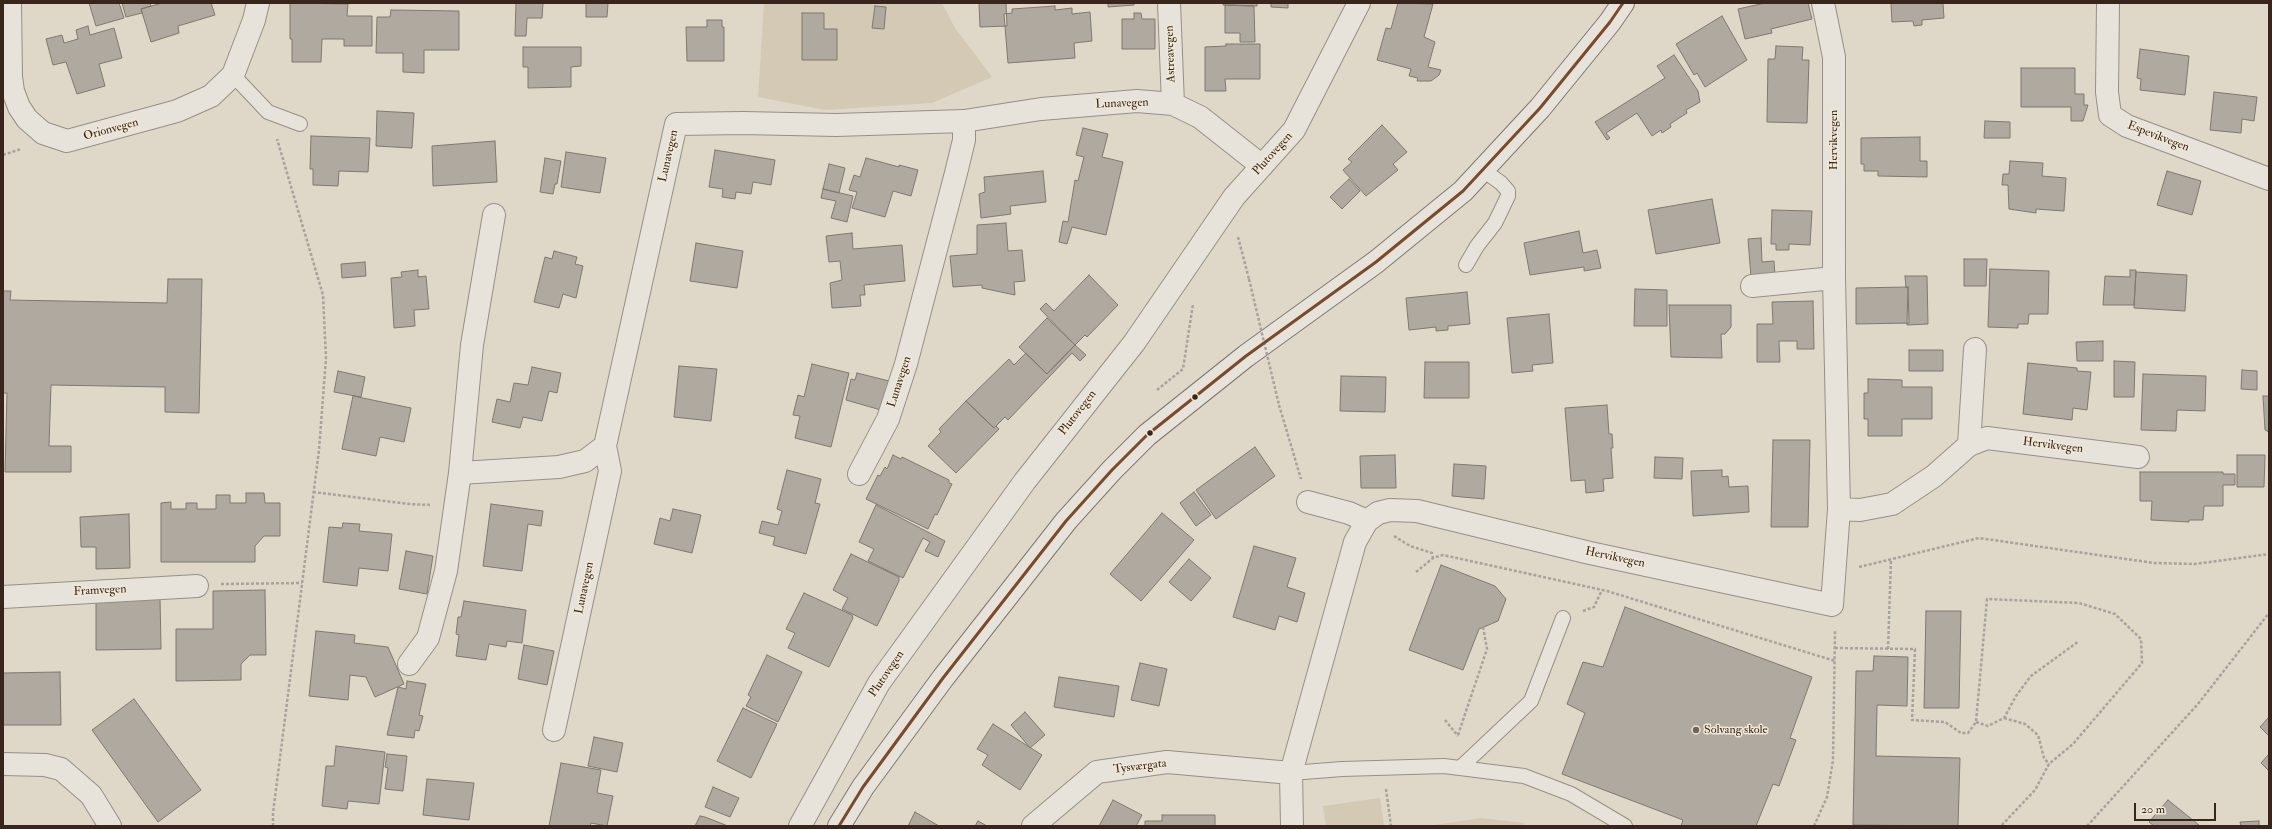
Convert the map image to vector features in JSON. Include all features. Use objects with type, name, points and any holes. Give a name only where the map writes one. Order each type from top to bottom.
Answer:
[{"type":"street","name":"Orionvegen","points":[[10,3],[11,77],[13,91],[19,107],[28,119],[43,133],[67,141],[178,111],[211,96],[233,75],[254,20],[258,3]]},
{"type":"street","name":"Astreavegen","points":[[1169,3],[1173,104]]},
{"type":"street","name":"Plutovegen","points":[[800,826],[879,683],[1025,481],[1134,342],[1234,197],[1294,130],[1359,3]]},
{"type":"street","points":[[839,826],[863,787],[943,678],[1066,521],[1112,470],[1153,430],[1285,325],[1376,262],[1463,191],[1540,108],[1610,22],[1623,3]]},
{"type":"street","name":"Hervikvegen","points":[[1367,521],[1378,513],[1390,510],[1417,511],[1590,553],[1832,604],[1838,509],[1834,278],[1834,57],[1823,3]]},
{"type":"street","name":"Espevikvegen","points":[[2108,3],[2106,92],[2110,115],[2127,126],[2269,179]]},
{"type":"street","name":"Lunavegen","points":[[554,730],[610,471],[604,446],[676,124],[743,122],[836,125],[964,121],[1041,109],[1137,101],[1173,104],[1200,117],[1262,166]]},
{"type":"street","name":"Lunavegen","points":[[859,474],[888,419],[906,364],[964,140],[964,121]]},
{"type":"street","points":[[409,664],[428,638],[446,571],[460,473],[472,345],[494,215]]},
{"type":"street","points":[[1752,286],[1834,278]]},
{"type":"street","points":[[1969,445],[1975,349]]},
{"type":"street","name":"Hervikvegen","points":[[1838,509],[1860,510],[1892,504],[1934,476],[1969,445],[1987,438],[2138,457]]},
{"type":"street","points":[[460,473],[559,467],[586,461],[604,446]]},
{"type":"street","points":[[1292,826],[1291,773],[1355,542],[1367,521],[1349,513],[1308,502]]},
{"type":"street","name":"Framvegen","points":[[3,597],[197,586]]},
{"type":"street","name":"Tysværgata","points":[[1033,826],[1097,772],[1167,762],[1291,773]]},
{"type":"street","points":[[3,764],[45,765],[61,769],[91,795],[110,826]]},
{"type":"lane","points":[[233,75],[268,112],[300,124]]},
{"type":"lane","points":[[1466,265],[1477,246],[1495,224],[1508,196],[1508,191],[1501,183],[1482,170]]},
{"type":"lane","points":[[1460,768],[1531,701],[1563,618]]},
{"type":"lane","points":[[1291,773],[1444,766],[1524,776],[1571,794],[1625,826]]},
{"type":"path","points":[[268,112],[324,304],[325,384],[273,813],[273,826]]},
{"type":"path","points":[[1237,236],[1249,279],[1279,405],[1308,502]]},
{"type":"path","points":[[1157,390],[1183,370],[1194,297]]},
{"type":"path","points":[[313,492],[409,504],[455,506]]},
{"type":"path","points":[[1367,521],[1410,546],[1432,553],[1433,558]]},
{"type":"path","points":[[1834,573],[1979,538],[2154,563],[2195,564],[2269,554]]},
{"type":"path","points":[[1416,572],[1433,558],[1443,555],[1602,590],[1836,661]]},
{"type":"path","points":[[1888,648],[1891,559]]},
{"type":"path","points":[[197,586],[302,583]]},
{"type":"path","points":[[1563,618],[1594,607],[1602,590]]},
{"type":"path","points":[[1835,648],[1915,649],[1912,720],[1945,722],[1961,733],[1968,732],[1976,722],[1987,599],[2078,603],[2115,614],[2141,639],[2142,663],[2073,744],[2049,764],[2035,790],[2001,826]]},
{"type":"path","points":[[1814,826],[1827,797],[1833,765],[1836,661],[1832,604]]},
{"type":"path","points":[[2087,826],[2198,704],[2269,613]]},
{"type":"path","points":[[1458,736],[1487,649],[1484,627]]},
{"type":"path","points":[[1976,722],[1988,726],[2004,718],[2016,696],[2031,676],[2079,641]]},
{"type":"path","points":[[2004,718],[2025,724],[2038,735],[2044,758],[2049,764]]},
{"type":"path","points":[[1384,768],[1391,826]]},
{"type":"shaded area","points":[[764,3],[942,3],[955,28],[992,77],[932,103],[825,110],[758,97]]},
{"type":"shaded area","points":[[1380,798],[1384,826],[1326,826],[1323,806]]},
{"type":"shaded area","points":[[1481,818],[1524,823],[1524,826],[1427,826]]},
{"type":"building","points":[[89,3],[119,3],[124,18],[96,26]]},
{"type":"building","points":[[122,3],[150,3],[151,6],[141,9],[142,13],[126,17]]},
{"type":"building","points":[[162,3],[211,3],[215,15],[178,26],[179,33],[151,42],[141,9]]},
{"type":"building","points":[[290,3],[348,4],[347,16],[372,16],[372,46],[344,46],[344,39],[322,39],[321,62],[292,62],[292,39],[290,39]]},
{"type":"building","points":[[516,3],[543,3],[542,18],[527,18],[526,36],[515,36]]},
{"type":"building","points":[[586,3],[608,3],[607,17],[586,17]]},
{"type":"building","points":[[979,3],[1006,3],[1007,26],[980,27]]},
{"type":"building","points":[[1108,3],[1134,3],[1134,5],[1108,7]]},
{"type":"building","points":[[1223,3],[1257,3],[1257,6],[1223,5]]},
{"type":"building","points":[[1271,3],[1288,3],[1288,8],[1271,7]]},
{"type":"building","points":[[1398,3],[1433,4],[1424,37],[1435,42],[1428,67],[1441,70],[1439,75],[1431,81],[1417,81],[1418,78],[1409,76],[1411,69],[1377,60],[1386,28],[1391,29]]},
{"type":"building","points":[[1765,3],[1808,3],[1812,19],[1771,29],[1772,33],[1745,39],[1738,9]]},
{"type":"building","points":[[1891,3],[1943,3],[1944,18],[1922,20],[1922,25],[1914,26],[1913,21],[1892,22]]},
{"type":"building","points":[[1225,5],[1254,6],[1255,42],[1240,42],[1240,33],[1225,33]]},
{"type":"building","points":[[875,6],[886,7],[884,29],[872,28]]},
{"type":"building","points":[[1055,6],[1055,10],[1072,8],[1072,14],[1090,12],[1092,41],[1074,43],[1075,58],[1008,63],[1004,14],[1012,13],[1012,9]]},
{"type":"building","points":[[391,10],[459,11],[459,50],[424,50],[424,73],[403,72],[403,53],[376,53],[377,17],[390,17]]},
{"type":"building","points":[[802,13],[824,13],[824,29],[837,29],[837,60],[802,60]]},
{"type":"building","points":[[1134,13],[1141,13],[1142,19],[1155,19],[1155,49],[1122,49],[1122,19],[1134,19]]},
{"type":"building","points":[[1722,16],[1747,60],[1705,87],[1697,73],[1694,75],[1676,44]]},
{"type":"building","points":[[707,20],[722,20],[722,27],[724,27],[724,61],[687,61],[686,27],[707,27]]},
{"type":"building","points":[[88,26],[90,35],[114,28],[122,58],[99,64],[105,86],[77,94],[66,62],[53,65],[46,39],[62,35],[64,43],[78,39],[76,30]]},
{"type":"building","points":[[1226,44],[1260,44],[1260,79],[1225,79],[1226,91],[1205,91],[1205,47],[1226,46]]},
{"type":"building","points":[[1776,46],[1803,47],[1802,60],[1809,60],[1807,123],[1767,122],[1768,59],[1775,59]]},
{"type":"building","points":[[523,47],[581,47],[581,66],[571,67],[571,87],[528,88],[528,67],[523,67]]},
{"type":"building","points":[[2140,49],[2189,56],[2185,95],[2140,90],[2141,79],[2137,78]]},
{"type":"building","points":[[1674,55],[1698,91],[1700,102],[1686,110],[1687,113],[1670,124],[1671,127],[1662,133],[1661,130],[1652,136],[1637,113],[1606,133],[1610,138],[1607,140],[1595,122],[1665,78],[1657,66]]},
{"type":"building","points":[[2021,68],[2075,68],[2075,94],[2084,94],[2084,105],[2088,105],[2083,121],[2071,121],[2071,107],[2021,107]]},
{"type":"building","points":[[2214,92],[2257,97],[2254,121],[2242,119],[2241,133],[2210,130]]},
{"type":"building","points":[[377,111],[414,113],[412,148],[376,146]]},
{"type":"building","points":[[1985,121],[2010,122],[2010,138],[1984,138]]},
{"type":"building","points":[[1382,125],[1407,152],[1393,164],[1398,170],[1366,196],[1343,170],[1352,162],[1348,159]]},
{"type":"building","points":[[1083,128],[1108,134],[1102,157],[1123,162],[1106,235],[1072,227],[1067,244],[1059,242],[1063,221],[1068,222],[1075,180],[1078,181],[1084,157],[1076,155]]},
{"type":"building","points":[[311,136],[370,138],[368,172],[339,171],[338,186],[313,185],[313,169],[310,169]]},
{"type":"building","points":[[1920,137],[1920,161],[1927,161],[1927,177],[1878,176],[1878,171],[1864,171],[1864,164],[1861,164],[1861,138]]},
{"type":"building","points":[[495,141],[497,182],[433,186],[432,146]]},
{"type":"building","points":[[715,150],[775,160],[771,185],[753,182],[751,194],[736,192],[735,199],[722,197],[723,189],[709,187]]},
{"type":"building","points":[[566,152],[606,158],[600,193],[561,187]]},
{"type":"building","points":[[545,158],[561,161],[557,184],[555,184],[553,194],[540,192]]},
{"type":"building","points":[[866,158],[899,167],[899,165],[918,170],[911,196],[893,191],[885,217],[852,208],[857,192],[849,190],[854,175],[860,177]]},
{"type":"building","points":[[2010,161],[2043,163],[2042,176],[2066,178],[2064,211],[2036,209],[2036,213],[2009,209],[2008,185],[2002,185],[2003,174],[2009,174]]},
{"type":"building","points":[[829,164],[845,168],[839,193],[823,189]]},
{"type":"building","points":[[1043,171],[1046,202],[1010,206],[1011,214],[981,218],[979,194],[985,192],[984,177]]},
{"type":"building","points":[[2167,171],[2201,181],[2192,215],[2157,205]]},
{"type":"building","points":[[1349,179],[1360,191],[1342,209],[1330,197]]},
{"type":"building","points":[[823,189],[853,196],[847,222],[831,218],[836,201],[821,198]]},
{"type":"building","points":[[1712,199],[1720,243],[1656,254],[1648,210]]},
{"type":"building","points":[[1772,210],[1812,211],[1810,245],[1789,244],[1789,250],[1776,250],[1776,244],[1771,244]]},
{"type":"building","points":[[1006,223],[1008,251],[1022,250],[1025,281],[1014,282],[1015,295],[982,288],[982,285],[953,287],[950,256],[977,254],[977,225]]},
{"type":"building","points":[[1579,231],[1583,253],[1597,250],[1601,268],[1584,271],[1584,267],[1530,275],[1524,243]]},
{"type":"building","points":[[852,233],[853,249],[902,245],[905,281],[864,285],[865,295],[860,295],[861,306],[832,308],[830,283],[842,280],[840,261],[829,262],[826,236]]},
{"type":"building","points":[[1761,238],[1762,262],[1774,261],[1775,275],[1751,277],[1748,239]]},
{"type":"building","points":[[696,243],[743,251],[737,288],[690,281]]},
{"type":"building","points":[[554,251],[577,257],[575,264],[583,266],[576,298],[563,294],[559,308],[534,302],[545,257],[552,259]]},
{"type":"building","points":[[1964,259],[1987,259],[1986,286],[1964,286]]},
{"type":"building","points":[[365,262],[366,276],[342,278],[341,264]]},
{"type":"building","points":[[1990,269],[2049,271],[2048,314],[2029,314],[2028,324],[2018,324],[2018,328],[1988,327]]},
{"type":"building","points":[[418,270],[418,277],[426,276],[429,309],[414,310],[415,326],[394,328],[391,278],[402,277],[401,272]]},
{"type":"building","points":[[2130,270],[2136,270],[2134,305],[2103,305],[2105,276],[2130,277]]},
{"type":"building","points":[[2136,272],[2187,275],[2185,311],[2134,308]]},
{"type":"building","points":[[1089,275],[1118,305],[1087,337],[1085,335],[1075,345],[1040,309],[1046,303],[1054,311]]},
{"type":"building","points":[[1905,276],[1927,276],[1928,324],[1907,325],[1908,287],[1906,288]]},
{"type":"building","points":[[168,279],[202,279],[199,413],[165,412],[165,387],[51,385],[49,446],[71,446],[71,472],[5,472],[7,393],[3,393],[3,291],[11,291],[10,300],[167,303]]},
{"type":"building","points":[[1908,287],[1909,323],[1856,324],[1856,288]]},
{"type":"building","points":[[1635,289],[1667,290],[1667,326],[1634,326]]},
{"type":"building","points":[[1467,292],[1470,324],[1448,326],[1448,330],[1436,331],[1436,327],[1409,330],[1406,298]]},
{"type":"building","points":[[1813,301],[1814,349],[1797,349],[1797,341],[1779,341],[1780,362],[1757,362],[1757,324],[1773,324],[1772,302]]},
{"type":"building","points":[[1669,305],[1731,305],[1731,327],[1725,334],[1721,334],[1722,358],[1671,357]]},
{"type":"building","points":[[1549,314],[1553,363],[1532,365],[1533,371],[1512,373],[1507,318]]},
{"type":"building","points":[[1047,318],[1075,345],[1047,374],[1019,347]]},
{"type":"building","points":[[2103,341],[2103,361],[2077,361],[2076,342]]},
{"type":"building","points":[[1075,345],[1086,355],[1080,361],[1072,353],[1008,420],[1005,417],[994,428],[966,401],[1009,359],[1014,365],[1026,353],[1047,374]]},
{"type":"building","points":[[1909,350],[1943,350],[1943,371],[1909,371]]},
{"type":"building","points":[[2114,361],[2135,362],[2134,397],[2114,397]]},
{"type":"building","points":[[1425,362],[1469,362],[1469,398],[1424,398]]},
{"type":"building","points":[[2028,363],[2077,368],[2077,371],[2091,372],[2087,410],[2073,408],[2072,420],[2023,414]]},
{"type":"building","points":[[812,364],[849,373],[831,447],[795,438],[800,416],[793,415],[798,395],[804,397]]},
{"type":"building","points":[[679,366],[717,369],[711,421],[674,417]]},
{"type":"building","points":[[532,367],[561,373],[557,393],[549,391],[542,421],[523,417],[520,428],[492,422],[497,399],[510,402],[514,383],[528,385]]},
{"type":"building","points":[[2242,370],[2257,371],[2257,390],[2241,389]]},
{"type":"building","points":[[338,371],[365,377],[361,397],[334,392]]},
{"type":"building","points":[[857,373],[889,381],[881,410],[846,400],[851,379],[855,380]]},
{"type":"building","points":[[2143,374],[2206,376],[2205,411],[2177,410],[2176,431],[2141,430]]},
{"type":"building","points":[[1341,376],[1386,377],[1385,412],[1340,411]]},
{"type":"building","points":[[1868,379],[1902,380],[1902,387],[1932,387],[1932,419],[1902,419],[1902,436],[1868,436],[1868,419],[1864,419],[1864,393],[1868,393]]},
{"type":"building","points":[[353,396],[411,408],[404,442],[380,437],[376,456],[342,449]]},
{"type":"building","points":[[2263,396],[2269,396],[2269,432],[2265,430]]},
{"type":"building","points":[[966,401],[994,428],[996,426],[999,429],[956,473],[928,446],[941,432],[939,429]]},
{"type":"building","points":[[1607,405],[1609,434],[1612,434],[1613,448],[1611,448],[1613,478],[1603,479],[1604,491],[1586,493],[1585,480],[1571,481],[1565,408]]},
{"type":"building","points":[[1773,440],[1810,440],[1808,527],[1771,527]]},
{"type":"building","points":[[1255,447],[1275,476],[1216,519],[1196,490]]},
{"type":"building","points":[[893,455],[901,459],[902,457],[949,480],[949,483],[952,484],[937,515],[935,514],[928,529],[866,499],[878,475],[880,476],[885,467],[887,469]]},
{"type":"building","points":[[1395,455],[1396,488],[1361,488],[1360,456]]},
{"type":"building","points":[[2237,455],[2265,455],[2264,487],[2237,487]]},
{"type":"building","points":[[1655,457],[1683,458],[1682,479],[1654,478]]},
{"type":"building","points":[[1454,464],[1486,466],[1484,499],[1452,496]]},
{"type":"building","points":[[787,470],[821,479],[815,503],[820,504],[806,554],[773,545],[775,537],[759,533],[762,521],[778,525],[782,511],[777,509]]},
{"type":"building","points":[[1722,470],[1722,477],[1728,476],[1729,487],[1748,486],[1749,512],[1693,516],[1691,471]]},
{"type":"building","points":[[2140,472],[2223,472],[2223,474],[2235,474],[2235,485],[2223,485],[2223,506],[2204,506],[2203,520],[2189,520],[2189,522],[2151,520],[2152,501],[2140,501]]},
{"type":"building","points":[[1194,492],[1211,515],[1196,526],[1180,503]]},
{"type":"building","points":[[246,493],[264,493],[265,503],[280,503],[280,536],[264,536],[255,546],[255,562],[161,562],[161,503],[171,502],[171,509],[186,509],[186,503],[197,503],[197,509],[216,509],[216,495],[230,495],[230,503],[246,503]]},
{"type":"building","points":[[491,504],[543,511],[541,526],[528,524],[522,571],[483,566]]},
{"type":"building","points":[[876,505],[945,541],[938,557],[925,551],[930,542],[923,538],[903,578],[868,561],[874,549],[859,542]]},
{"type":"building","points":[[673,509],[701,515],[692,553],[654,544],[660,518],[670,521]]},
{"type":"building","points":[[1162,513],[1194,540],[1141,601],[1110,574]]},
{"type":"building","points":[[129,514],[130,568],[96,569],[96,547],[81,547],[80,517]]},
{"type":"building","points":[[343,523],[360,524],[359,531],[392,534],[388,571],[359,568],[357,586],[323,582],[329,527],[342,528]]},
{"type":"building","points":[[1254,546],[1296,558],[1287,587],[1305,593],[1297,622],[1279,616],[1275,630],[1233,617]]},
{"type":"building","points":[[406,551],[433,556],[427,594],[399,589]]},
{"type":"building","points":[[851,554],[899,577],[899,581],[877,626],[842,609],[848,598],[833,590]]},
{"type":"building","points":[[1189,559],[1211,578],[1191,601],[1169,582]]},
{"type":"building","points":[[1441,565],[1495,586],[1506,599],[1498,621],[1479,629],[1463,670],[1409,650]]},
{"type":"building","points":[[265,590],[266,655],[250,655],[241,664],[241,680],[176,681],[176,629],[213,629],[213,591]]},
{"type":"building","points":[[804,593],[852,615],[853,618],[829,667],[788,648],[795,633],[786,629]]},
{"type":"building","points":[[96,598],[160,598],[161,649],[96,650]]},
{"type":"building","points":[[464,601],[526,610],[522,643],[507,641],[506,647],[489,644],[486,660],[456,656],[459,635],[456,634],[458,617],[461,617]]},
{"type":"building","points":[[1625,607],[1812,677],[1790,738],[1796,740],[1779,786],[1773,784],[1756,826],[1681,826],[1683,820],[1562,774],[1585,713],[1567,704],[1583,662],[1603,667]]},
{"type":"building","points":[[1926,611],[1961,611],[1959,708],[1924,708]]},
{"type":"building","points":[[316,631],[355,635],[354,643],[388,647],[404,684],[375,697],[366,677],[350,675],[348,700],[309,696]]},
{"type":"building","points":[[524,645],[554,651],[547,685],[518,679]]},
{"type":"building","points":[[767,655],[802,672],[778,722],[746,706],[751,697],[748,695]]},
{"type":"building","points":[[1874,656],[1908,657],[1907,706],[1877,705],[1876,756],[1960,758],[1958,826],[1853,825],[1856,671],[1873,671]]},
{"type":"building","points":[[1140,663],[1167,669],[1159,706],[1131,700]]},
{"type":"building","points":[[60,672],[61,725],[3,725],[3,673]]},
{"type":"building","points":[[1059,677],[1119,686],[1114,717],[1054,707]]},
{"type":"building","points":[[407,681],[426,684],[419,715],[423,716],[419,731],[415,730],[414,738],[387,735],[398,687],[406,689]]},
{"type":"building","points":[[134,699],[201,790],[158,822],[92,730]]},
{"type":"building","points":[[743,708],[777,724],[751,778],[717,761]]},
{"type":"building","points":[[1025,712],[1045,735],[1030,748],[1011,725]]},
{"type":"building","points":[[2269,717],[2269,736],[2260,727]]},
{"type":"building","points":[[993,724],[1042,755],[1020,790],[982,765],[988,755],[977,749]]},
{"type":"building","points":[[594,737],[623,743],[617,772],[588,766]]},
{"type":"building","points":[[336,746],[385,752],[379,804],[348,801],[347,809],[322,806],[326,766],[334,766]]},
{"type":"building","points":[[387,754],[407,756],[403,791],[385,789],[388,768],[385,767]]},
{"type":"building","points":[[2269,754],[2269,771],[2261,763]]},
{"type":"building","points":[[561,763],[601,770],[597,793],[613,796],[607,826],[591,823],[590,826],[549,826]]},
{"type":"building","points":[[427,779],[474,783],[469,820],[423,815]]},
{"type":"building","points":[[713,787],[739,798],[730,817],[705,807]]},
{"type":"building","points":[[1113,800],[1142,815],[1136,826],[1099,826]]},
{"type":"building","points":[[2168,800],[2199,825],[2154,826],[2149,822]]},
{"type":"building","points":[[915,812],[939,826],[908,826]]},
{"type":"building","points":[[1162,815],[1215,815],[1215,826],[1145,826],[1145,821],[1162,821]]},
{"type":"building","points":[[700,816],[705,817],[728,826],[695,826]]},
{"type":"building","points":[[978,821],[987,826],[975,826]]},
{"type":"building","points":[[2259,821],[2259,826],[2241,826],[2240,822]]},
{"type":"transit line","points":[[839,826],[863,787],[943,678],[1066,521],[1112,470],[1147,435],[1246,356],[1376,262],[1463,191],[1540,108],[1610,22],[1623,3]]},
{"type":"place","name":"Solvang skole","points":[[1696,730]]}]
